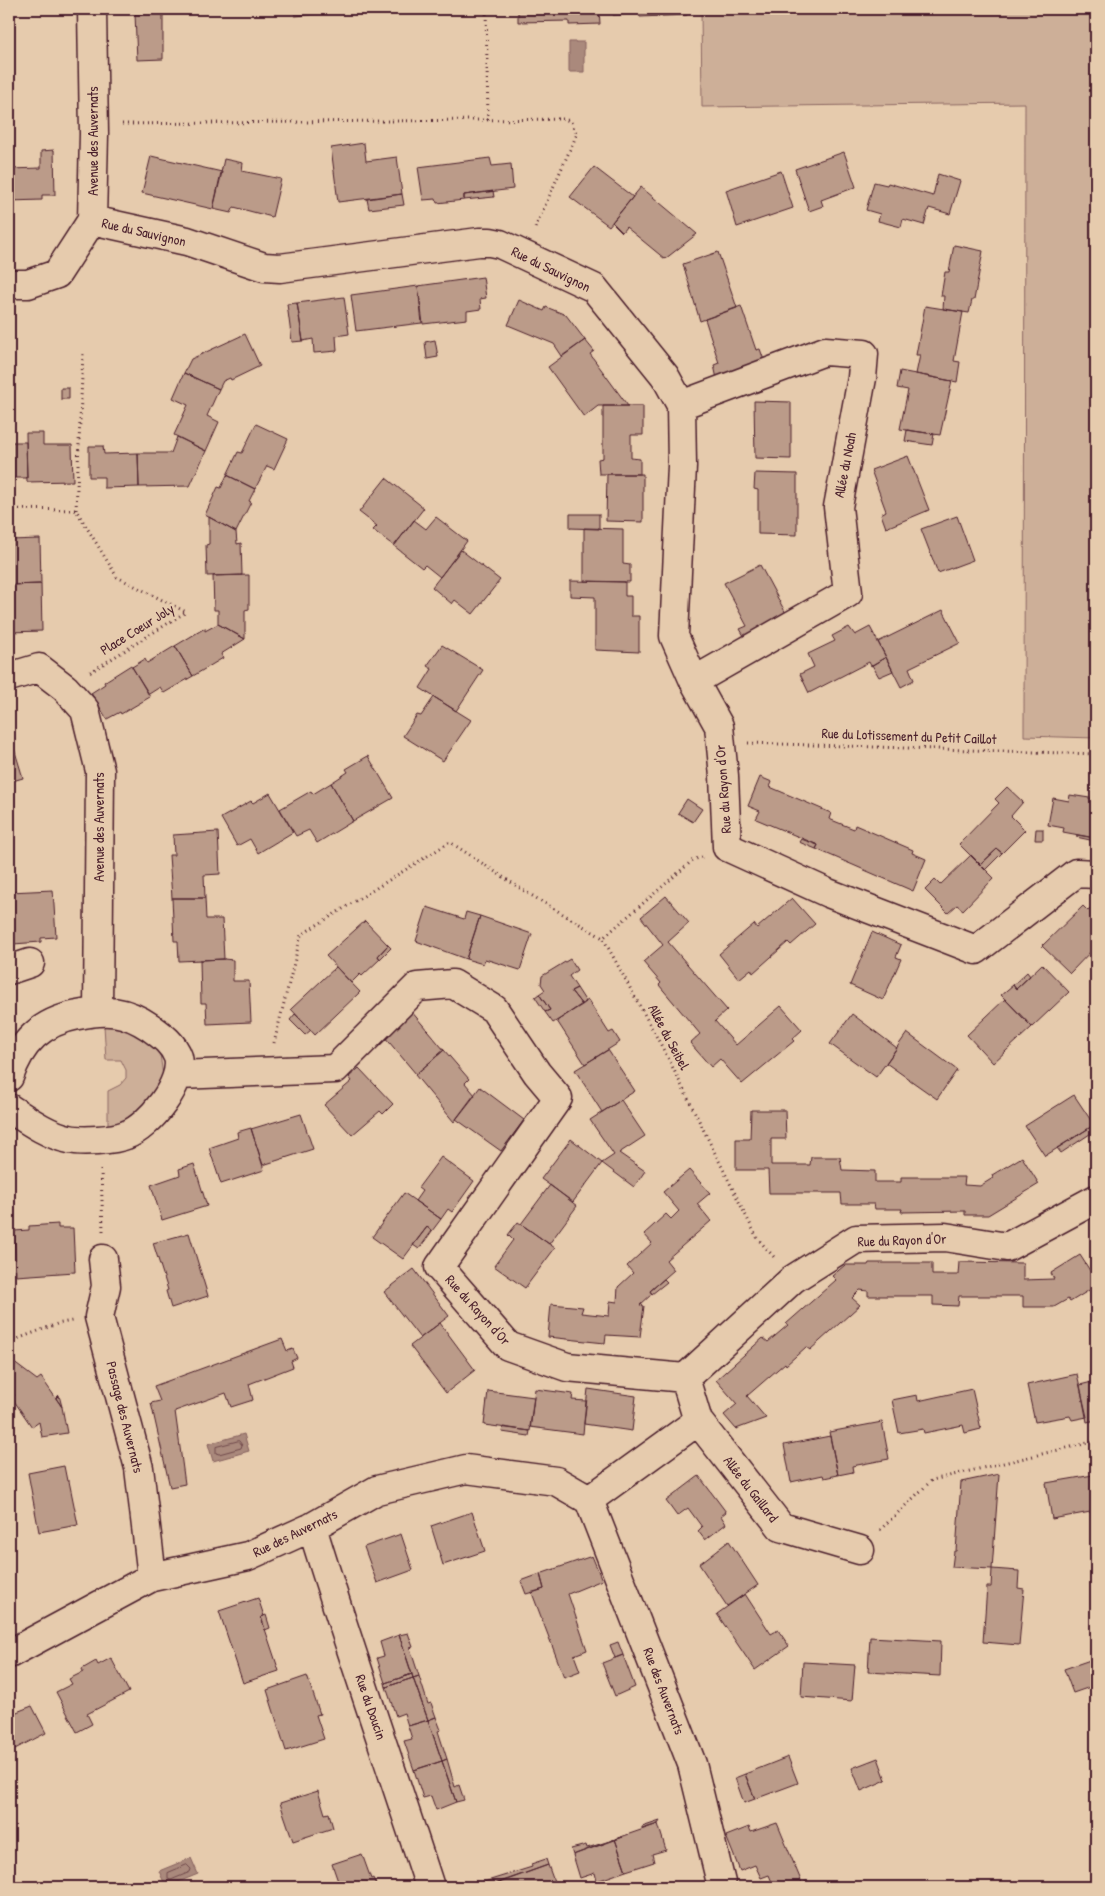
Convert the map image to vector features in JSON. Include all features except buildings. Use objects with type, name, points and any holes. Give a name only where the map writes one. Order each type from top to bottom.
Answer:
[{"type":"street","name":"Avenue des Auvernats","points":[[92,9],[94,134],[92,220]]},
{"type":"street","points":[[9,284],[28,284],[57,274],[92,220]]},
{"type":"street","name":"Rue du Sauvignon","points":[[92,220],[187,241],[264,267],[280,268],[479,242],[500,244],[594,288],[665,376],[681,405],[682,466],[674,636],[694,681]]},
{"type":"street","name":"Allée du Noah","points":[[681,405],[825,351],[864,354],[862,378],[838,506],[848,593],[694,681]]},
{"type":"street","name":"Avenue des Auvernats","points":[[9,677],[39,668],[65,688],[85,710],[100,771],[98,1011]]},
{"type":"street","name":"Rue du Rayon d'Or","points":[[694,681],[719,726],[727,848],[828,893],[976,950],[1076,873],[1096,874]]},
{"type":"street","name":"Rue du Rayon d'Or","points":[[178,1075],[267,1070],[335,1069],[417,987],[453,984],[494,1009],[537,1073],[558,1098],[439,1268],[508,1346],[567,1367],[685,1378],[793,1278],[856,1239],[945,1237],[1008,1247],[1096,1200]]},
{"type":"street","points":[[9,1078],[13,1064],[26,1042],[44,1028],[63,1017],[98,1011],[123,1013],[142,1022],[168,1039],[178,1057],[178,1075],[168,1096],[147,1121],[127,1135],[100,1139],[69,1139],[39,1127],[9,1108]]},
{"type":"street","name":"Passage des Auvernats","points":[[104,1259],[106,1286],[99,1317],[139,1468],[152,1577]]},
{"type":"street","name":"Allée du Gaillard","points":[[685,1378],[698,1421],[781,1527],[860,1550]]},
{"type":"street","points":[[590,1500],[698,1421]]},
{"type":"street","name":"Rue des Auvernats","points":[[9,1654],[152,1577],[248,1556],[312,1527],[377,1490],[466,1468],[556,1481],[590,1500],[692,1764],[722,1887]]},
{"type":"street","name":"Rue du Doucin","points":[[312,1527],[345,1634],[391,1766],[430,1887]]},
{"type":"path","points":[[486,9],[488,120]]},
{"type":"path","points":[[121,124],[565,119],[571,122],[576,134],[534,229]]},
{"type":"path","points":[[9,509],[76,510],[83,354]]},
{"type":"path","name":"Place Coeur Joly","points":[[65,688],[186,612],[117,577],[76,510]]},
{"type":"path","name":"Rue du Lotissement du Petit Caillot","points":[[720,742],[1096,754]]},
{"type":"path","points":[[267,1070],[300,935],[450,842],[526,892],[603,938],[693,860],[727,848]]},
{"type":"path","name":"Allée du Seibel","points":[[603,938],[668,1058],[756,1238],[793,1278]]},
{"type":"path","points":[[100,1139],[104,1259]]},
{"type":"path","points":[[9,1342],[57,1324],[99,1317]]},
{"type":"path","points":[[860,1550],[932,1480],[1092,1442]]},
{"type":"shaded area","points":[[701,9],[1096,9],[1096,738],[1024,736],[1025,103],[702,107]]},
{"type":"shaded area","points":[[104,1025],[124,1027],[148,1036],[160,1054],[163,1076],[158,1092],[128,1124],[108,1127],[108,1091],[120,1085],[126,1078],[126,1070],[121,1060],[106,1060]]},
{"type":"water","points":[[569,42],[584,42],[584,72],[569,72]]},
{"type":"water","points":[[244,1434],[249,1451],[213,1461],[208,1444]]},
{"type":"water","points":[[191,1858],[198,1874],[166,1887],[159,1871]]}]
